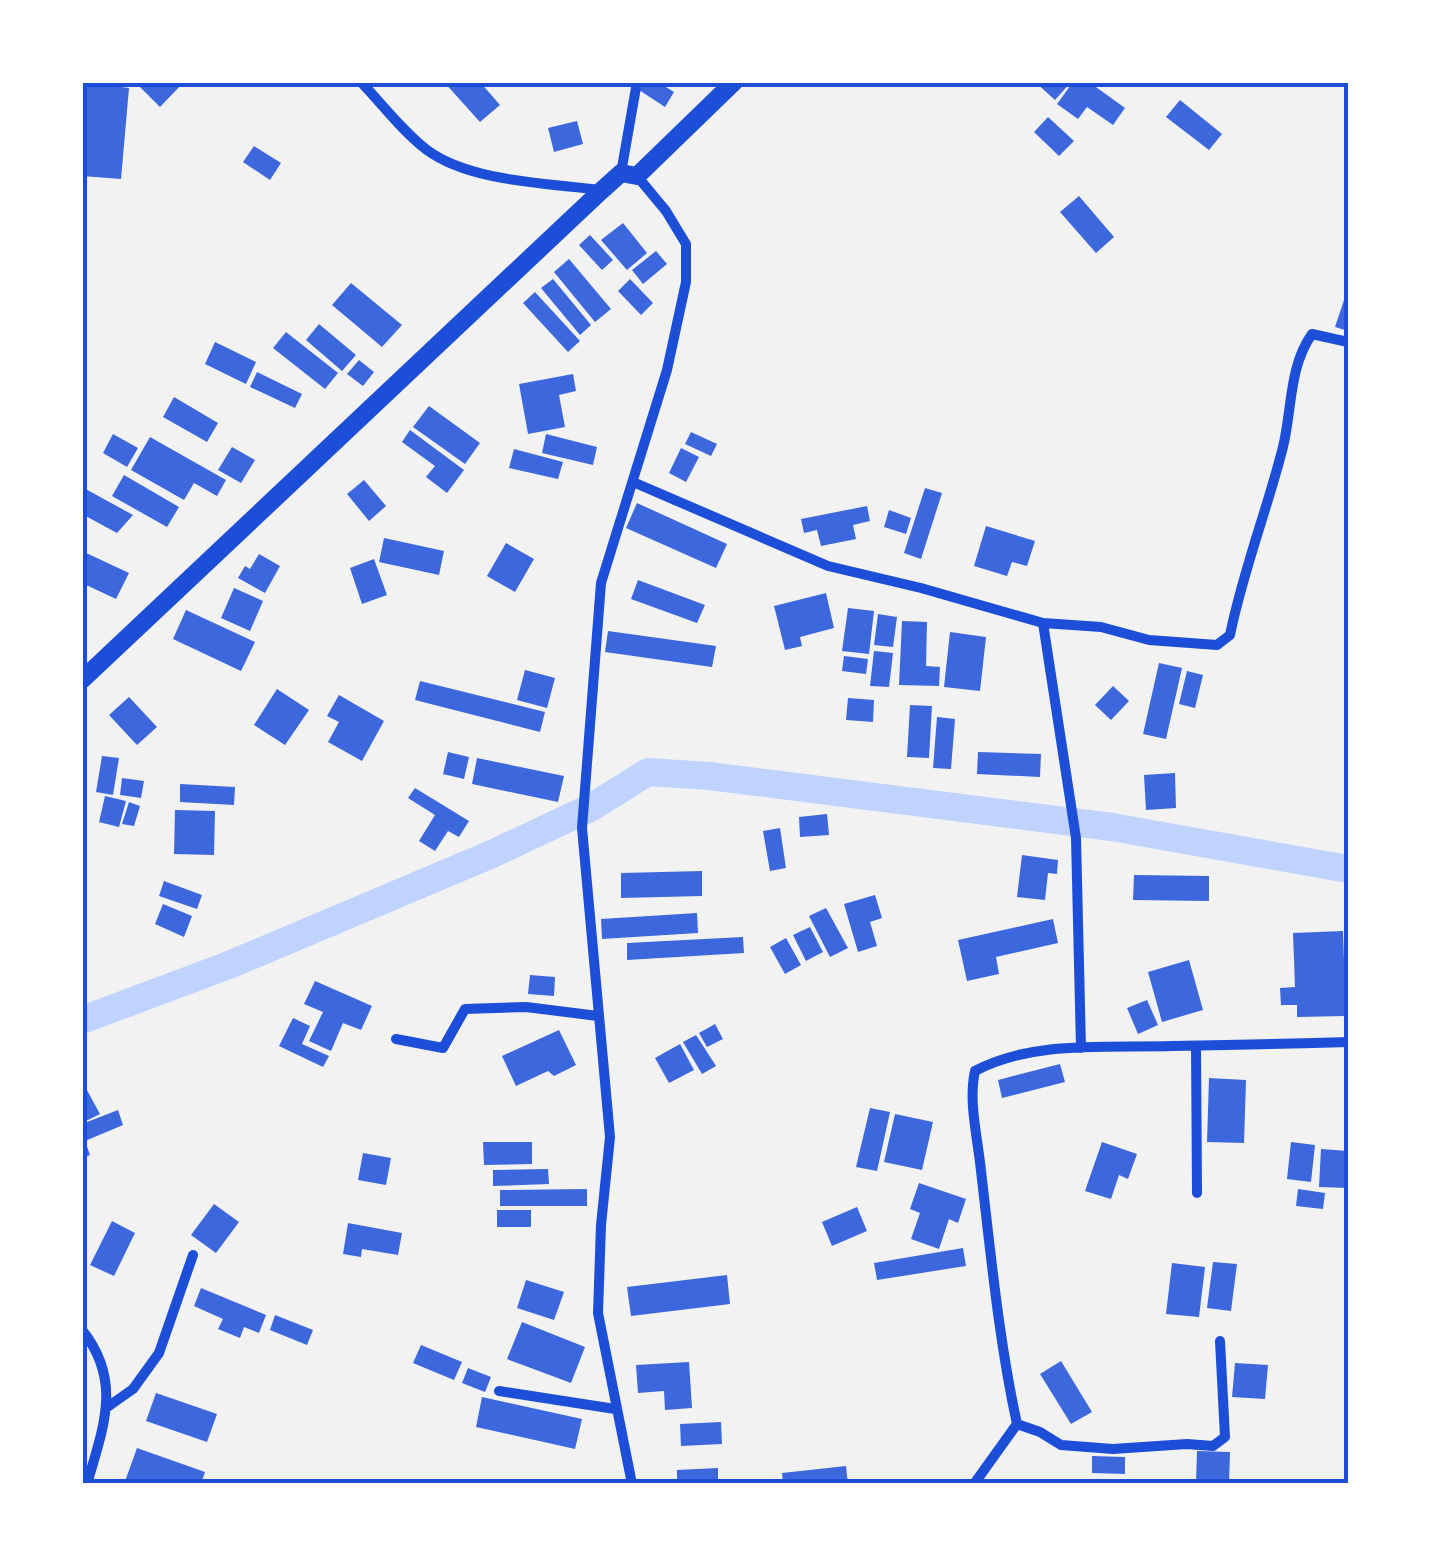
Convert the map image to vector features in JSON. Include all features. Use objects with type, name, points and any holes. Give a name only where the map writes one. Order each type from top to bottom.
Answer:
[{"type":"street","points":[[361,82],[426,149],[450,163],[474,171],[601,190]]},
{"type":"street","points":[[629,175],[636,82]]},
{"type":"street","points":[[82,680],[601,190],[629,175],[734,82]]},
{"type":"street","points":[[629,175],[666,211],[686,244],[686,282],[667,370],[601,583],[582,828],[610,1137],[600,1225],[598,1313],[632,1484]]},
{"type":"street","points":[[633,482],[828,566],[1043,623],[1101,627],[1149,640],[1218,645],[1230,635],[1284,442],[1288,403],[1304,344],[1312,334],[1348,342]]},
{"type":"street","points":[[1043,623],[1076,838],[1081,1048]]},
{"type":"street","points":[[396,1040],[442,1048],[464,1009],[526,1007],[598,1016]]},
{"type":"street","points":[[974,1484],[1017,1424],[997,1303],[973,1082],[975,1071],[991,1062],[1081,1048],[1348,1042]]},
{"type":"street","points":[[1196,1046],[1197,1193]]},
{"type":"street","points":[[106,1408],[133,1389],[159,1353],[193,1255]]},
{"type":"street","points":[[82,1330],[100,1357],[108,1385],[87,1484]]},
{"type":"street","points":[[1017,1424],[1061,1445],[1113,1449],[1213,1446],[1225,1438],[1220,1341]]},
{"type":"street","points":[[499,1391],[615,1409]]},
{"type":"building","points":[[82,82],[129,88],[121,179],[82,176]]},
{"type":"building","points":[[135,82],[184,82],[160,107]]},
{"type":"building","points":[[444,82],[480,82],[500,105],[480,122]]},
{"type":"building","points":[[644,82],[658,82],[674,92],[665,107],[639,90]]},
{"type":"building","points":[[1035,82],[1071,82],[1055,100]]},
{"type":"building","points":[[1073,82],[1089,82],[1125,108],[1113,125],[1087,107],[1078,119],[1057,104]]},
{"type":"building","points":[[1180,100],[1222,134],[1209,150],[1166,117]]},
{"type":"building","points":[[1048,117],[1074,141],[1059,156],[1034,132]]},
{"type":"building","points":[[577,121],[583,144],[554,152],[548,128]]},
{"type":"building","points":[[254,146],[281,163],[270,180],[243,162]]},
{"type":"building","points":[[1079,196],[1114,237],[1096,253],[1060,212]]},
{"type":"building","points":[[623,223],[647,253],[627,270],[601,240]]},
{"type":"building","points":[[590,235],[613,260],[602,270],[579,245]]},
{"type":"building","points":[[656,251],[667,264],[643,284],[632,270]]},
{"type":"building","points":[[569,259],[611,309],[595,322],[554,272]]},
{"type":"building","points":[[553,279],[591,325],[580,335],[541,288]]},
{"type":"building","points":[[630,279],[653,303],[641,315],[618,291]]},
{"type":"building","points":[[351,283],[402,325],[382,347],[332,305]]},
{"type":"building","points":[[535,292],[580,341],[568,352],[523,303]]},
{"type":"building","points":[[1344,300],[1348,301],[1348,331],[1335,327]]},
{"type":"building","points":[[319,324],[356,355],[342,371],[306,340]]},
{"type":"building","points":[[286,332],[338,373],[325,389],[273,348]]},
{"type":"building","points":[[215,342],[256,362],[246,384],[205,364]]},
{"type":"building","points":[[359,360],[374,372],[363,386],[347,374]]},
{"type":"building","points":[[257,372],[302,394],[295,408],[250,387]]},
{"type":"building","points":[[573,374],[576,391],[559,395],[565,427],[528,434],[519,384]]},
{"type":"building","points":[[174,397],[218,423],[207,442],[163,417]]},
{"type":"building","points":[[429,406],[480,443],[465,464],[413,427]]},
{"type":"building","points":[[410,430],[464,470],[447,493],[426,477],[435,466],[402,442]]},
{"type":"building","points":[[691,432],[717,444],[711,456],[685,444]]},
{"type":"building","points":[[113,434],[138,448],[127,467],[103,453]]},
{"type":"building","points":[[546,434],[597,447],[593,465],[542,453]]},
{"type":"building","points":[[150,437],[226,480],[217,496],[194,483],[184,500],[131,470]]},
{"type":"building","points":[[232,447],[255,460],[241,483],[218,470]]},
{"type":"building","points":[[681,448],[699,457],[686,482],[669,473]]},
{"type":"building","points":[[514,449],[563,462],[558,479],[509,468]]},
{"type":"building","points":[[124,475],[179,507],[167,527],[112,496]]},
{"type":"building","points":[[364,480],[386,506],[369,521],[347,494]]},
{"type":"building","points":[[82,487],[133,515],[117,533],[82,514]]},
{"type":"building","points":[[925,488],[942,493],[921,559],[904,553]]},
{"type":"building","points":[[637,503],[727,544],[716,568],[626,528]]},
{"type":"building","points":[[867,506],[870,521],[853,525],[856,539],[821,546],[817,530],[804,533],[801,519]]},
{"type":"building","points":[[889,510],[911,518],[906,534],[884,527]]},
{"type":"building","points":[[986,526],[1035,541],[1027,566],[1012,562],[1007,576],[974,566]]},
{"type":"building","points":[[384,538],[444,551],[439,575],[379,562]]},
{"type":"building","points":[[506,543],[534,559],[515,592],[487,576]]},
{"type":"building","points":[[82,551],[129,573],[116,599],[82,583]]},
{"type":"building","points":[[259,554],[280,566],[265,593],[238,578],[245,566],[250,569]]},
{"type":"building","points":[[374,559],[387,595],[362,604],[350,568]]},
{"type":"building","points":[[638,580],[705,605],[697,623],[631,599]]},
{"type":"building","points":[[234,588],[263,601],[250,631],[221,618]]},
{"type":"building","points":[[826,593],[834,628],[800,637],[802,646],[785,650],[774,606]]},
{"type":"building","points":[[848,608],[874,611],[869,654],[842,651]]},
{"type":"building","points":[[186,610],[255,642],[241,671],[173,639]]},
{"type":"building","points":[[878,614],[897,617],[893,647],[874,645]]},
{"type":"building","points":[[902,621],[927,622],[926,666],[940,667],[939,686],[899,685]]},
{"type":"building","points":[[608,631],[716,646],[712,667],[605,652]]},
{"type":"building","points":[[950,632],[986,637],[980,691],[944,687]]},
{"type":"building","points":[[874,651],[893,653],[889,687],[870,686]]},
{"type":"building","points":[[844,656],[868,659],[866,674],[842,671]]},
{"type":"building","points":[[1159,663],[1182,668],[1166,739],[1143,734]]},
{"type":"building","points":[[525,670],[555,678],[547,708],[517,700]]},
{"type":"building","points":[[1187,671],[1203,675],[1195,708],[1179,704]]},
{"type":"building","points":[[420,681],[545,712],[540,732],[415,700]]},
{"type":"building","points":[[1113,686],[1129,701],[1111,720],[1095,705]]},
{"type":"building","points":[[277,689],[309,710],[285,745],[254,725]]},
{"type":"building","points":[[339,695],[384,721],[362,761],[328,742],[339,722],[327,716]]},
{"type":"building","points":[[129,697],[157,727],[137,745],[109,715]]},
{"type":"building","points":[[848,698],[874,700],[873,722],[846,720]]},
{"type":"building","points":[[910,705],[932,706],[929,758],[907,757]]},
{"type":"building","points":[[937,717],[955,719],[951,769],[933,768]]},
{"type":"building","points":[[448,752],[469,757],[464,779],[443,774]]},
{"type":"building","points":[[978,752],[1041,754],[1040,777],[977,774]]},
{"type":"building","points":[[102,756],[119,758],[113,795],[96,792]]},
{"type":"building","points":[[477,758],[564,776],[558,802],[472,784]]},
{"type":"building","points":[[1175,773],[1176,808],[1146,810],[1144,775]]},
{"type":"building","points":[[122,778],[144,781],[141,798],[120,795]]},
{"type":"building","points":[[180,784],[235,787],[234,805],[180,802]]},
{"type":"building","points":[[415,788],[469,821],[459,837],[448,831],[435,851],[419,841],[435,815],[408,798]]},
{"type":"building","points":[[105,796],[126,801],[119,827],[99,822]]},
{"type":"building","points":[[129,802],[140,806],[134,826],[122,824]]},
{"type":"building","points":[[175,810],[215,811],[214,855],[174,854]]},
{"type":"building","points":[[827,814],[829,835],[800,837],[799,817]]},
{"type":"building","points":[[780,828],[786,868],[770,871],[763,831]]},
{"type":"building","points":[[1022,855],[1058,860],[1057,874],[1048,873],[1045,900],[1017,897]]},
{"type":"building","points":[[702,871],[702,896],[621,898],[621,873]]},
{"type":"building","points":[[1134,875],[1209,876],[1209,901],[1133,900]]},
{"type":"building","points":[[164,881],[202,895],[197,909],[159,896]]},
{"type":"building","points":[[875,895],[882,918],[870,922],[877,946],[858,952],[844,904]]},
{"type":"building","points":[[163,904],[192,916],[184,937],[155,924]]},
{"type":"building","points":[[826,908],[848,948],[830,957],[809,916]]},
{"type":"building","points":[[697,913],[698,933],[602,939],[601,919]]},
{"type":"building","points":[[1053,919],[1058,943],[996,957],[999,974],[967,981],[958,940]]},
{"type":"building","points":[[810,927],[823,952],[806,961],[793,935]]},
{"type":"building","points":[[1343,931],[1346,1016],[1297,1017],[1297,1005],[1281,1005],[1280,988],[1295,987],[1293,933]]},
{"type":"building","points":[[743,937],[744,953],[627,960],[627,943]]},
{"type":"building","points":[[786,938],[801,965],[785,974],[770,947]]},
{"type":"building","points":[[1189,960],[1203,1010],[1162,1022],[1148,972]]},
{"type":"building","points":[[530,975],[555,977],[554,996],[528,994]]},
{"type":"building","points":[[315,981],[372,1006],[361,1030],[343,1023],[331,1051],[309,1041],[323,1012],[304,1004]]},
{"type":"building","points":[[1147,1000],[1158,1025],[1138,1034],[1127,1008]]},
{"type":"building","points":[[293,1018],[310,1026],[302,1044],[329,1056],[323,1067],[279,1046]]},
{"type":"building","points":[[715,1024],[723,1039],[707,1047],[699,1033]]},
{"type":"building","points":[[559,1030],[576,1065],[554,1076],[548,1071],[516,1086],[502,1056]]},
{"type":"building","points":[[696,1035],[716,1066],[702,1074],[683,1042]]},
{"type":"building","points":[[680,1044],[694,1070],[669,1083],[655,1058]]},
{"type":"building","points":[[1060,1064],[1065,1082],[1002,1098],[998,1080]]},
{"type":"building","points":[[1209,1078],[1246,1080],[1244,1143],[1207,1142]]},
{"type":"building","points":[[82,1081],[100,1114],[82,1123]]},
{"type":"building","points":[[870,1108],[890,1112],[877,1171],[856,1167]]},
{"type":"building","points":[[118,1110],[123,1125],[85,1141],[90,1155],[82,1158],[82,1124]]},
{"type":"building","points":[[895,1114],[933,1122],[922,1170],[884,1162]]},
{"type":"building","points":[[483,1142],[532,1142],[532,1164],[484,1165]]},
{"type":"building","points":[[1102,1142],[1137,1154],[1128,1179],[1119,1175],[1111,1199],[1085,1191]]},
{"type":"building","points":[[1291,1142],[1315,1145],[1311,1182],[1287,1179]]},
{"type":"building","points":[[1321,1149],[1348,1151],[1348,1188],[1319,1187]]},
{"type":"building","points":[[363,1153],[391,1158],[386,1185],[358,1180]]},
{"type":"building","points":[[548,1169],[549,1184],[493,1186],[493,1170]]},
{"type":"building","points":[[919,1183],[966,1199],[958,1223],[949,1219],[939,1249],[911,1239],[920,1213],[910,1209]]},
{"type":"building","points":[[587,1189],[587,1206],[500,1206],[500,1190]]},
{"type":"building","points":[[1298,1189],[1325,1193],[1323,1209],[1296,1206]]},
{"type":"building","points":[[214,1204],[239,1222],[216,1253],[191,1235]]},
{"type":"building","points":[[857,1207],[867,1231],[832,1246],[822,1222]]},
{"type":"building","points":[[497,1210],[531,1210],[531,1227],[497,1227]]},
{"type":"building","points":[[112,1221],[135,1233],[114,1276],[90,1265]]},
{"type":"building","points":[[348,1223],[402,1233],[398,1255],[362,1249],[361,1257],[343,1254]]},
{"type":"building","points":[[963,1248],[966,1266],[877,1280],[874,1263]]},
{"type":"building","points":[[1213,1262],[1237,1264],[1231,1311],[1207,1308]]},
{"type":"building","points":[[1172,1263],[1205,1267],[1199,1317],[1166,1314]]},
{"type":"building","points":[[727,1275],[730,1304],[631,1316],[627,1287]]},
{"type":"building","points":[[526,1280],[564,1292],[554,1320],[517,1308]]},
{"type":"building","points":[[201,1288],[266,1315],[259,1333],[244,1327],[240,1338],[218,1329],[223,1319],[194,1306]]},
{"type":"building","points":[[275,1315],[313,1330],[307,1345],[270,1330]]},
{"type":"building","points":[[522,1322],[585,1347],[571,1383],[507,1359]]},
{"type":"building","points":[[421,1345],[462,1362],[454,1380],[413,1363]]},
{"type":"building","points":[[1061,1361],[1092,1412],[1071,1424],[1040,1374]]},
{"type":"building","points":[[689,1362],[692,1408],[665,1410],[664,1391],[638,1393],[636,1365]]},
{"type":"building","points":[[1235,1363],[1268,1365],[1265,1399],[1232,1397]]},
{"type":"building","points":[[468,1368],[491,1377],[485,1392],[462,1383]]},
{"type":"building","points":[[156,1393],[217,1414],[207,1442],[146,1421]]},
{"type":"building","points":[[482,1397],[582,1419],[575,1449],[476,1427]]},
{"type":"building","points":[[721,1422],[722,1444],[681,1446],[680,1424]]},
{"type":"building","points":[[137,1448],[205,1472],[201,1484],[124,1484]]},
{"type":"building","points":[[1197,1451],[1230,1452],[1229,1484],[1196,1483]]},
{"type":"building","points":[[1092,1456],[1125,1457],[1125,1474],[1092,1473]]},
{"type":"building","points":[[846,1466],[848,1484],[783,1484],[782,1473]]},
{"type":"building","points":[[718,1468],[718,1484],[677,1484],[677,1470]]},
{"type":"waterway","points":[[82,1020],[229,965],[492,854],[592,807],[648,772],[709,776],[1112,827],[1348,869]]}]
